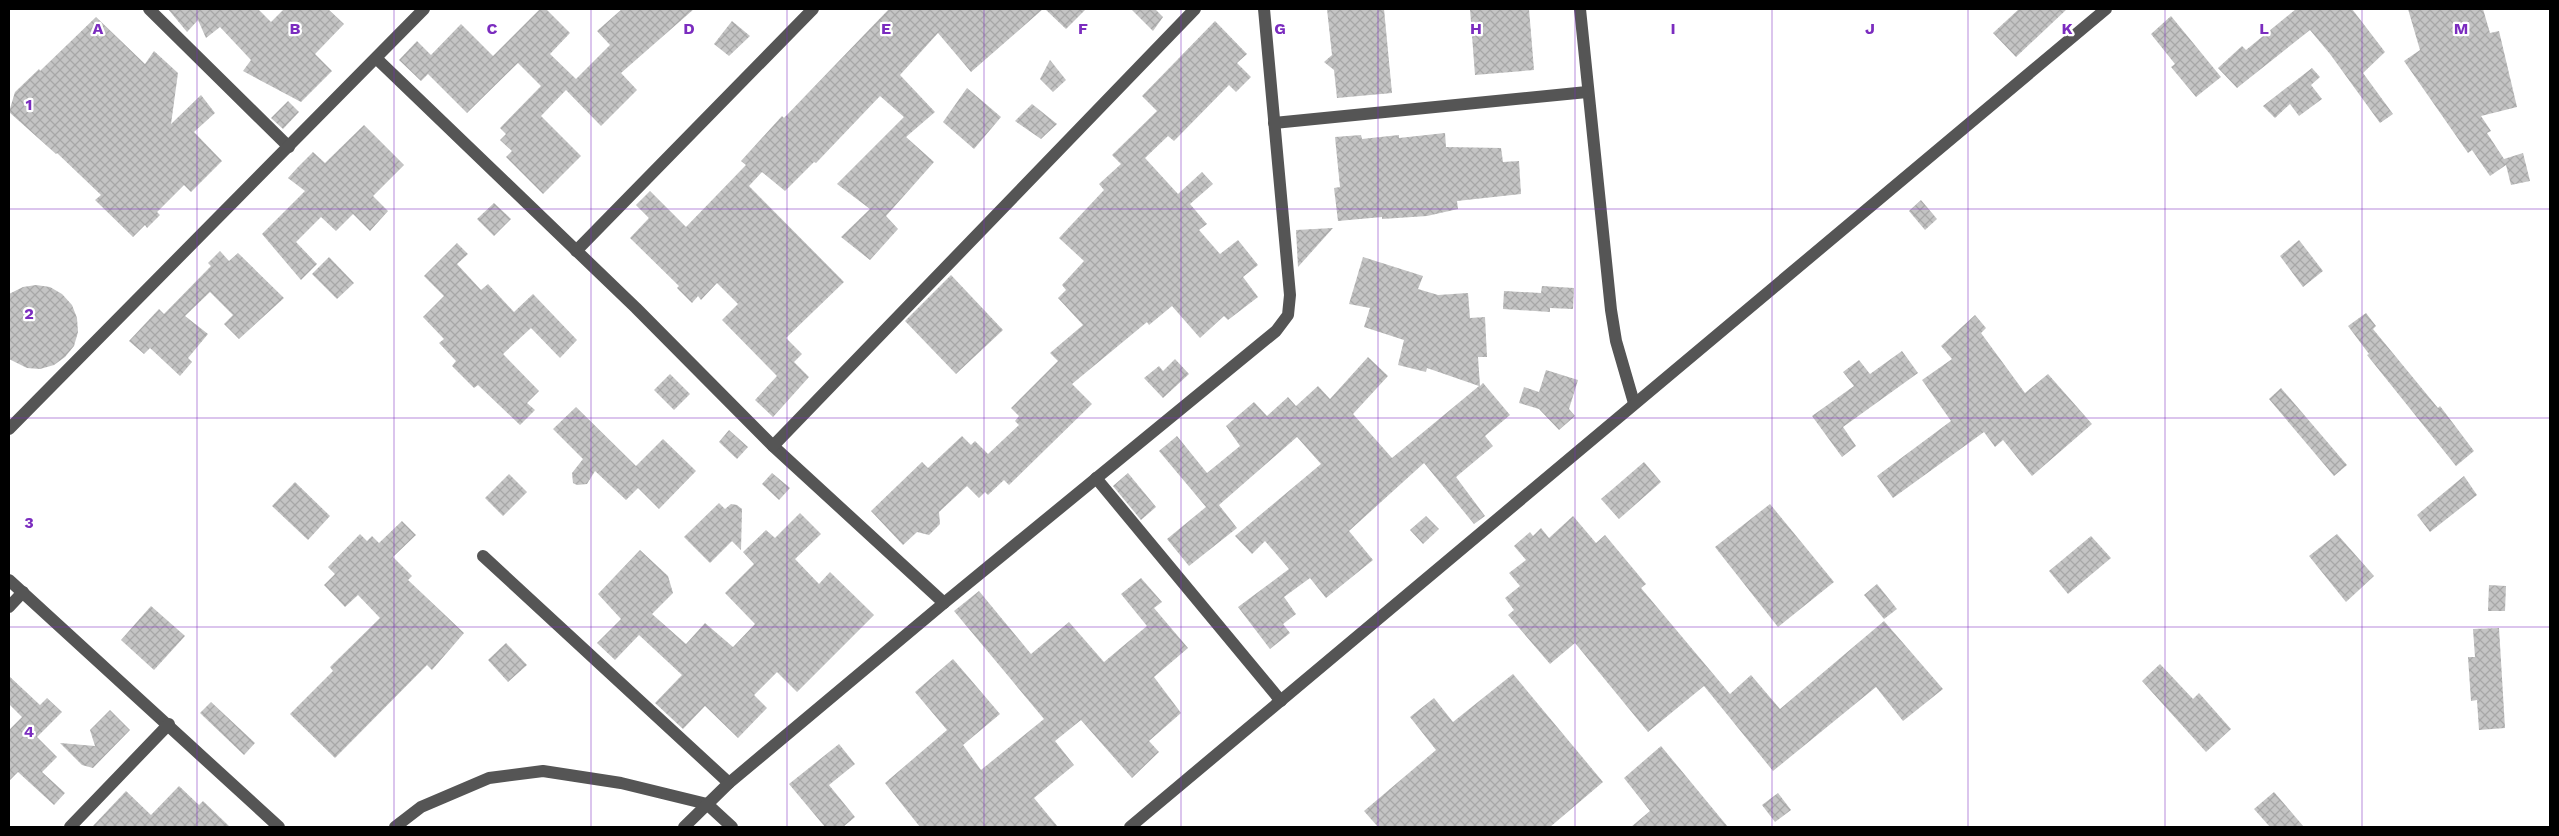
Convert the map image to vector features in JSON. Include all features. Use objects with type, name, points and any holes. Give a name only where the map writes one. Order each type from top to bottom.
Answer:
[{"type":"street","points":[[148,9],[289,147]]},
{"type":"street","points":[[9,429],[424,9]]},
{"type":"street","points":[[576,251],[813,9]]},
{"type":"street","points":[[773,446],[1195,9]]},
{"type":"street","points":[[684,827],[729,783],[944,603],[1276,331],[1288,315],[1290,295],[1264,9]]},
{"type":"street","points":[[1580,9],[1587,92],[1611,310],[1616,341],[1634,403]]},
{"type":"street","points":[[1130,827],[2106,9]]},
{"type":"street","points":[[376,59],[576,251],[773,446],[944,603]]},
{"type":"street","points":[[1274,123],[1587,92]]},
{"type":"street","points":[[1096,478],[1281,701]]},
{"type":"street","points":[[483,556],[729,783]]},
{"type":"street","points":[[9,580],[169,724],[279,827]]},
{"type":"street","points":[[9,607],[23,592]]},
{"type":"street","points":[[70,827],[169,724]]},
{"type":"street","points":[[395,827],[420,807],[489,778],[544,772],[621,782],[707,804],[732,827]]},
{"type":"building","points":[[168,9],[258,9],[271,22],[284,9],[328,9],[344,24],[315,54],[332,71],[301,102],[243,71],[251,60],[220,27],[206,38],[198,20],[187,32]]},
{"type":"building","points":[[540,9],[546,9],[570,33],[550,54],[576,79],[610,45],[597,31],[622,9],[694,9],[621,73],[637,90],[601,126],[566,90],[541,116],[581,156],[543,194],[506,157],[512,151],[500,140],[506,134],[500,128],[541,86],[518,63],[467,113],[428,74],[421,81],[399,60],[417,41],[431,55],[461,24],[493,56]]},
{"type":"building","points":[[889,9],[1043,9],[971,72],[938,33],[900,75],[935,112],[906,137],[934,162],[886,216],[898,229],[870,260],[841,237],[870,209],[837,184],[904,117],[880,96],[816,163],[814,162],[785,191],[762,172],[749,186],[844,282],[786,338],[802,354],[794,362],[809,377],[773,417],[755,400],[777,376],[722,320],[738,304],[717,283],[701,300],[698,296],[692,303],[677,288],[679,286],[630,238],[649,218],[636,205],[650,191],[686,227],[746,165],[741,161],[782,116],[784,118]]},
{"type":"building","points":[[1045,9],[1086,9],[1066,29]]},
{"type":"building","points":[[1131,9],[1155,9],[1163,17],[1153,31]]},
{"type":"building","points":[[1327,9],[1384,9],[1392,93],[1337,98],[1334,70],[1324,62],[1332,55]]},
{"type":"building","points":[[1470,9],[1529,9],[1534,70],[1475,75]]},
{"type":"building","points":[[2019,9],[2067,9],[2016,57],[1993,33]]},
{"type":"building","points":[[2296,9],[2352,9],[2385,52],[2363,73],[2393,114],[2380,123],[2330,54],[2310,30],[2237,88],[2218,68],[2242,46],[2246,50]]},
{"type":"building","points":[[2408,9],[2483,9],[2490,33],[2499,31],[2517,107],[2481,116],[2491,131],[2487,133],[2504,159],[2523,153],[2530,181],[2511,185],[2506,165],[2490,176],[2472,150],[2468,153],[2404,61],[2420,50]]},
{"type":"building","points":[[2171,16],[2221,77],[2196,97],[2171,67],[2175,64],[2151,34]]},
{"type":"building","points":[[96,17],[145,64],[154,51],[178,73],[171,124],[201,95],[215,113],[194,132],[222,161],[191,192],[184,185],[157,212],[160,215],[147,228],[145,225],[133,237],[95,200],[101,195],[57,153],[9,112],[15,92],[39,69],[40,71]]},
{"type":"building","points":[[732,21],[750,36],[729,56],[714,44]]},
{"type":"building","points":[[1215,21],[1247,54],[1237,63],[1251,77],[1236,92],[1229,85],[1174,141],[1168,136],[1145,158],[1178,194],[1202,172],[1213,184],[1190,204],[1207,224],[1199,230],[1220,254],[1238,240],[1258,265],[1243,277],[1258,297],[1228,320],[1224,316],[1200,338],[1172,306],[1149,325],[1147,322],[1072,384],[1092,404],[1009,485],[1004,480],[988,495],[985,492],[979,498],[967,486],[939,512],[940,524],[929,535],[917,532],[903,545],[871,511],[922,462],[928,468],[962,436],[971,445],[975,441],[988,454],[1019,425],[1015,421],[1019,416],[1011,408],[1058,361],[1050,353],[1083,325],[1058,298],[1066,290],[1062,285],[1084,261],[1059,238],[1104,190],[1099,184],[1121,164],[1112,155],[1157,111],[1142,96]]},
{"type":"building","points":[[1050,60],[1066,80],[1053,92],[1040,79]]},
{"type":"building","points":[[2312,68],[2320,77],[2311,85],[2322,99],[2299,116],[2290,104],[2275,118],[2263,106]]},
{"type":"building","points":[[967,88],[1001,117],[974,149],[943,122]]},
{"type":"building","points":[[288,101],[299,112],[283,129],[271,118]]},
{"type":"building","points":[[1032,104],[1057,124],[1041,139],[1015,121]]},
{"type":"building","points":[[364,125],[404,165],[373,196],[388,211],[370,231],[353,214],[336,231],[321,217],[296,242],[317,264],[301,280],[262,234],[305,191],[288,178],[298,167],[313,152],[325,163]]},
{"type":"building","points":[[1445,133],[1446,147],[1501,148],[1503,162],[1519,161],[1521,194],[1457,201],[1458,209],[1427,216],[1382,219],[1382,217],[1338,221],[1334,188],[1340,187],[1335,137],[1361,135],[1362,139],[1399,135],[1399,138]]},
{"type":"building","points":[[1921,200],[1937,219],[1925,230],[1909,211]]},
{"type":"building","points":[[494,203],[511,219],[494,236],[477,219]]},
{"type":"building","points":[[1333,228],[1298,267],[1296,230]]},
{"type":"building","points":[[2299,240],[2323,271],[2303,287],[2280,256]]},
{"type":"building","points":[[457,243],[468,254],[457,264],[481,290],[488,284],[514,312],[533,294],[577,340],[560,358],[531,328],[503,354],[539,391],[527,403],[535,410],[520,425],[478,385],[474,388],[452,366],[456,361],[439,343],[444,339],[423,317],[444,296],[424,276]]},
{"type":"building","points":[[220,251],[229,261],[238,253],[284,298],[239,339],[224,324],[233,315],[210,292],[185,316],[208,334],[188,358],[192,362],[180,376],[150,348],[144,354],[129,341],[159,309],[164,314],[211,266],[208,263]]},
{"type":"building","points":[[329,257],[354,283],[337,299],[312,274]]},
{"type":"building","points":[[1363,257],[1423,276],[1418,289],[1438,295],[1468,293],[1470,318],[1485,317],[1487,357],[1478,357],[1480,386],[1483,383],[1510,415],[1485,436],[1493,446],[1456,477],[1485,516],[1474,524],[1424,463],[1349,531],[1373,560],[1326,598],[1310,578],[1284,597],[1296,614],[1283,624],[1290,633],[1270,649],[1238,607],[1289,569],[1265,541],[1252,554],[1235,536],[1321,464],[1297,437],[1219,505],[1237,528],[1189,566],[1167,539],[1206,507],[1159,451],[1177,436],[1207,473],[1240,446],[1226,426],[1254,402],[1267,416],[1288,397],[1296,406],[1318,386],[1330,399],[1368,357],[1388,376],[1353,414],[1392,458],[1479,386],[1427,368],[1426,372],[1398,365],[1404,340],[1364,327],[1370,308],[1349,304]]},
{"type":"building","points":[[951,275],[1003,330],[956,374],[905,321]]},
{"type":"building","points":[[36,285],[50,287],[62,294],[72,305],[77,318],[78,332],[74,346],[65,357],[54,365],[40,369],[27,368],[9,359],[9,294],[23,287]]},
{"type":"building","points":[[1542,286],[1574,288],[1573,309],[1550,308],[1550,312],[1503,309],[1504,291],[1541,293]]},
{"type":"building","points":[[2366,313],[2376,326],[2373,329],[2438,408],[2440,406],[2474,451],[2456,466],[2367,355],[2369,354],[2348,326]]},
{"type":"building","points":[[1975,315],[1986,328],[1981,333],[2025,393],[2048,374],[2092,424],[2032,476],[2003,440],[1995,447],[1984,432],[1893,498],[1877,476],[1951,421],[1922,380],[1952,359],[1941,346]]},
{"type":"building","points":[[1902,351],[1918,373],[1843,427],[1856,446],[1842,457],[1812,416],[1854,386],[1843,372],[1859,360],[1870,374]]},
{"type":"building","points":[[1175,359],[1189,374],[1163,398],[1144,378],[1159,366],[1163,371]]},
{"type":"building","points":[[1546,370],[1578,380],[1569,409],[1575,416],[1559,430],[1539,409],[1519,403],[1524,387],[1539,392]]},
{"type":"building","points":[[670,374],[690,394],[674,410],[654,390]]},
{"type":"building","points":[[2281,388],[2347,465],[2334,476],[2269,399]]},
{"type":"building","points":[[576,407],[636,466],[663,439],[696,471],[659,509],[638,488],[626,500],[595,471],[587,484],[577,485],[573,483],[572,473],[583,459],[553,429]]},
{"type":"building","points":[[729,430],[748,447],[737,459],[719,442]]},
{"type":"building","points":[[1644,462],[1661,482],[1619,519],[1601,499]]},
{"type":"building","points":[[772,473],[790,488],[779,500],[762,484]]},
{"type":"building","points":[[1128,473],[1156,507],[1141,520],[1113,486]]},
{"type":"building","points":[[509,474],[527,492],[503,516],[485,498]]},
{"type":"building","points":[[2464,476],[2477,495],[2430,532],[2417,515]]},
{"type":"building","points":[[295,482],[330,516],[308,540],[272,506]]},
{"type":"building","points":[[719,503],[725,509],[731,504],[737,505],[742,509],[741,550],[732,541],[710,563],[684,537]]},
{"type":"building","points":[[1770,504],[1834,582],[1778,627],[1715,547]]},
{"type":"building","points":[[800,513],[821,534],[795,559],[819,584],[830,572],[874,615],[797,692],[777,672],[754,695],[767,708],[738,738],[705,706],[683,729],[655,703],[682,675],[639,635],[615,660],[597,643],[621,619],[598,594],[640,550],[668,576],[673,593],[652,614],[686,644],[705,623],[733,647],[755,624],[725,593],[754,564],[743,552],[766,530],[775,538]]},
{"type":"building","points":[[1426,516],[1439,529],[1423,544],[1410,530]]},
{"type":"building","points":[[1573,516],[1596,543],[1605,535],[1646,584],[1641,588],[1730,694],[1751,675],[1780,709],[1884,621],[1943,689],[1903,721],[1876,687],[1773,771],[1704,686],[1648,732],[1575,643],[1550,664],[1508,615],[1514,610],[1505,598],[1520,586],[1509,573],[1526,560],[1514,546],[1530,532],[1533,536],[1541,528],[1549,538]]},
{"type":"building","points":[[402,521],[416,535],[393,557],[412,576],[408,580],[464,633],[432,670],[427,665],[335,758],[290,714],[333,671],[330,667],[380,618],[358,595],[345,607],[324,585],[335,574],[328,567],[360,534],[367,541],[372,536],[379,543]]},
{"type":"building","points":[[2337,534],[2374,576],[2346,602],[2309,556]]},
{"type":"building","points":[[2091,536],[2111,558],[2068,594],[2049,571]]},
{"type":"building","points":[[1141,578],[1162,602],[1154,608],[1188,648],[1154,677],[1181,713],[1149,741],[1159,752],[1132,778],[1081,720],[1055,741],[1074,765],[1034,798],[1058,827],[920,827],[885,783],[947,730],[915,692],[953,659],[1000,714],[963,745],[981,770],[1044,719],[954,611],[979,591],[1031,654],[1069,622],[1104,662],[1147,626],[1121,594]]},
{"type":"building","points":[[1877,584],[1897,609],[1884,619],[1864,595]]},
{"type":"building","points":[[2489,585],[2506,586],[2505,611],[2488,611]]},
{"type":"building","points":[[151,606],[185,636],[154,670],[121,640]]},
{"type":"building","points":[[2499,628],[2505,728],[2479,730],[2477,700],[2471,701],[2468,657],[2475,657],[2473,629]]},
{"type":"building","points":[[506,643],[527,665],[508,682],[488,660]]},
{"type":"building","points":[[2160,664],[2193,699],[2199,693],[2231,729],[2206,752],[2142,681]]},
{"type":"building","points":[[1513,674],[1603,782],[1550,827],[1378,827],[1364,811],[1436,750],[1410,717],[1434,698],[1453,722]]},
{"type":"building","points":[[9,676],[40,705],[47,698],[62,712],[37,737],[57,757],[42,772],[65,793],[54,805],[18,772],[9,781],[9,730],[22,717],[9,704]]},
{"type":"building","points":[[211,702],[255,743],[244,755],[200,713]]},
{"type":"building","points":[[110,710],[130,730],[93,768],[82,765],[60,743],[95,746],[90,730]]},
{"type":"building","points":[[839,744],[855,764],[829,785],[855,817],[843,827],[825,827],[789,784]]},
{"type":"building","points":[[1661,746],[1728,827],[1631,827],[1650,811],[1624,778]]},
{"type":"building","points":[[179,786],[199,805],[203,801],[230,827],[92,827],[126,791],[151,815]]},
{"type":"building","points":[[2274,792],[2304,827],[2270,827],[2254,809]]},
{"type":"building","points":[[1778,793],[1791,810],[1775,822],[1762,805]]}]
